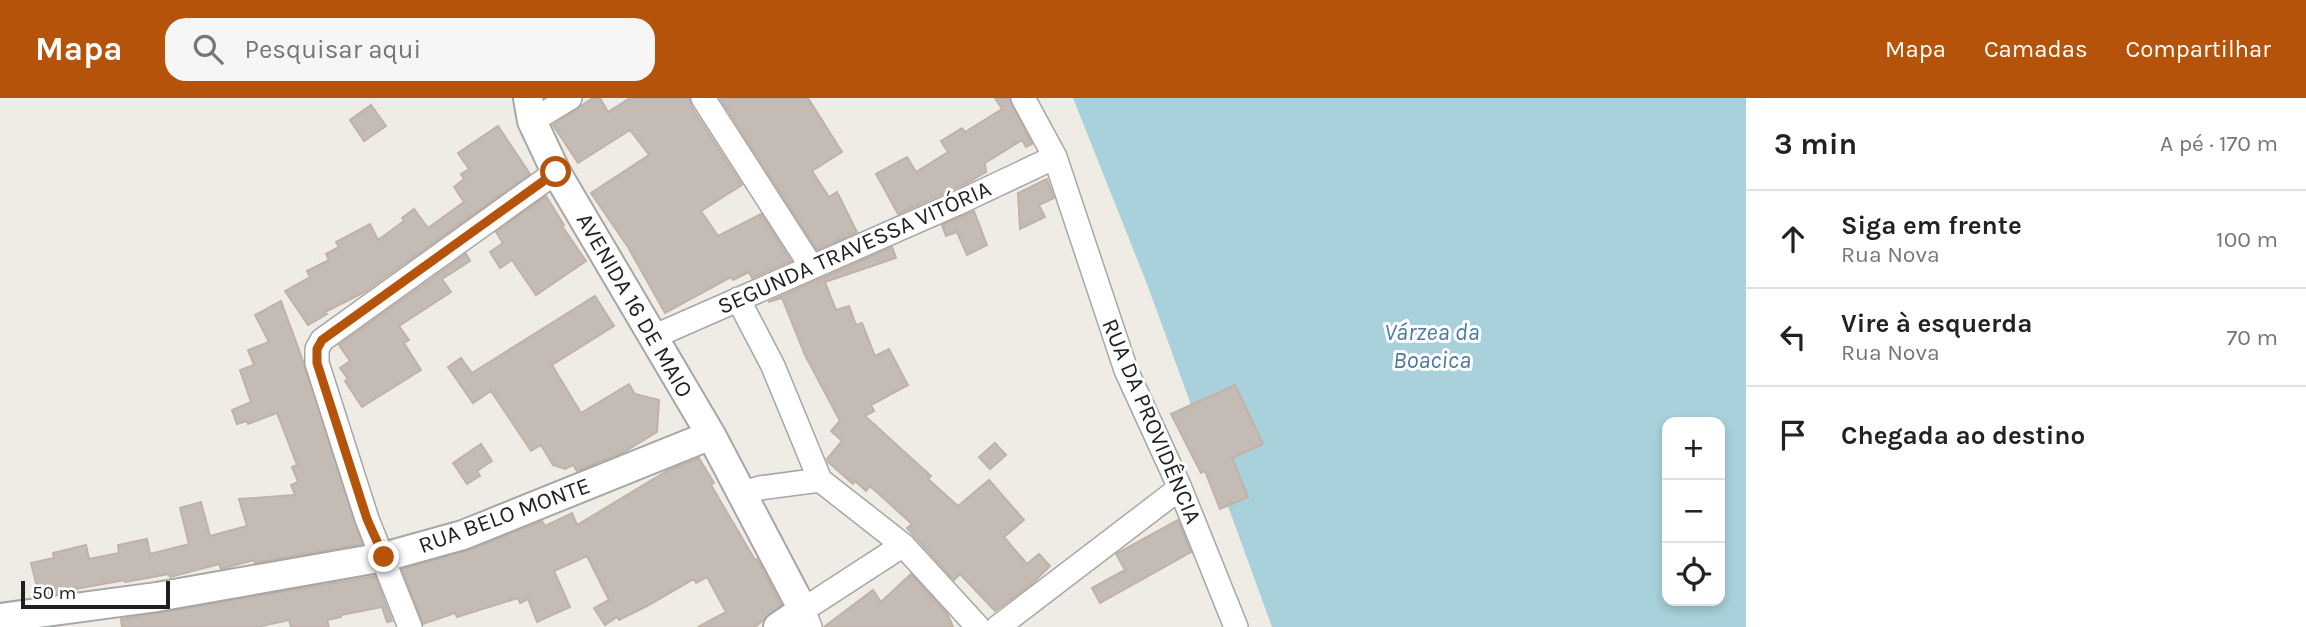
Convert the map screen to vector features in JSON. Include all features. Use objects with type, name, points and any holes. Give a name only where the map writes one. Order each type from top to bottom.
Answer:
[{"type":"street","points":[[530,110],[570,98]]},
{"type":"street","points":[[703,98],[811,267]]},
{"type":"street","name":"RUA DA PROVIDÊNCIA","points":[[1023,98],[1055,156],[1126,370],[1180,488],[1236,627]]},
{"type":"street","name":"AVENIDA 16 DE MAIO","points":[[530,110],[556,172],[711,435],[806,619]]},
{"type":"street","name":"SEGUNDA TRAVESSA VITÓRIA","points":[[653,337],[958,203],[1055,156]]},
{"type":"street","points":[[410,627],[367,519],[317,363],[317,349],[322,340],[556,172]]},
{"type":"street","points":[[738,299],[773,366],[820,480],[903,545],[978,627]]},
{"type":"street","name":"RUA BELO MONTE","points":[[0,618],[157,597],[384,557],[463,535],[711,435]]},
{"type":"street","points":[[742,493],[820,480]]},
{"type":"street","points":[[998,627],[1180,488]]},
{"type":"street","points":[[778,627],[806,619],[903,545]]},
{"type":"water","name":"Várzea da Boacica","points":[[1073,98],[1746,98],[1746,627],[1272,627],[1147,284]]},
{"type":"building","points":[[593,98],[600,98],[608,112],[630,98],[689,98],[691,106],[742,185],[701,211],[718,236],[761,214],[791,261],[752,278],[749,272],[733,280],[731,277],[665,313],[628,247],[591,193],[649,155],[630,130],[578,163],[553,125]]},
{"type":"building","points":[[720,98],[808,98],[842,152],[812,171],[829,197],[837,192],[857,232],[817,250]]},
{"type":"building","points":[[995,98],[1009,98],[1032,144],[1026,147],[1022,140],[985,163],[986,172],[898,214],[876,174],[907,157],[916,172],[948,152],[941,141],[962,128],[965,132],[1002,109]]},
{"type":"building","points":[[371,105],[386,126],[364,141],[350,120]]},
{"type":"building","points":[[498,126],[530,174],[363,293],[325,312],[327,314],[308,325],[285,291],[310,277],[307,271],[329,260],[326,254],[339,247],[336,242],[370,224],[378,240],[404,221],[402,218],[414,209],[428,228],[464,202],[454,187],[464,179],[461,174],[469,169],[458,153]]},
{"type":"building","points":[[1047,179],[1054,198],[1039,205],[1045,217],[1020,229],[1018,193]]},
{"type":"building","points":[[546,196],[586,261],[536,295],[512,260],[500,268],[490,252],[503,243],[496,232]]},
{"type":"building","points":[[974,211],[987,245],[967,255],[957,232],[946,236],[942,225]]},
{"type":"building","points":[[892,247],[896,258],[825,282],[836,310],[849,306],[856,325],[862,323],[875,356],[889,349],[908,385],[871,405],[874,411],[865,416],[931,476],[928,479],[958,506],[989,480],[1024,520],[1004,537],[1027,564],[1039,554],[1050,566],[1033,583],[995,611],[960,574],[954,580],[907,528],[912,524],[870,486],[866,491],[855,481],[853,484],[828,462],[827,459],[842,441],[831,431],[840,421],[805,355],[782,298],[768,302]]},
{"type":"building","points":[[466,254],[470,261],[442,279],[451,292],[399,326],[409,340],[404,343],[421,370],[362,407],[340,368],[350,361],[339,345]]},
{"type":"building","points":[[595,296],[614,326],[552,365],[581,413],[629,384],[635,394],[659,400],[657,432],[624,452],[577,471],[573,465],[565,469],[553,465],[541,445],[531,451],[491,391],[473,403],[448,367],[461,358],[472,373]]},
{"type":"building","points":[[281,301],[362,544],[255,563],[254,560],[221,569],[219,564],[170,577],[169,574],[125,580],[39,596],[31,563],[54,558],[53,553],[86,545],[89,559],[119,553],[118,545],[147,539],[150,554],[189,544],[180,508],[201,502],[210,536],[247,526],[239,499],[295,495],[291,485],[298,482],[292,467],[297,465],[277,413],[248,424],[247,421],[237,424],[232,410],[251,402],[240,370],[254,365],[248,350],[269,342],[255,315]]},
{"type":"building","points":[[1235,385],[1263,444],[1232,458],[1248,497],[1220,509],[1205,471],[1201,473],[1171,414]]},
{"type":"building","points":[[995,443],[1006,455],[990,469],[979,457]]},
{"type":"building","points":[[481,444],[492,461],[477,471],[480,476],[467,484],[453,463]]},
{"type":"building","points":[[699,458],[714,483],[711,485],[755,560],[757,559],[781,605],[755,627],[698,627],[726,612],[707,577],[696,583],[694,579],[647,606],[619,620],[617,617],[605,625],[594,608],[609,600],[587,556],[554,571],[570,607],[537,622],[528,599],[520,603],[518,598],[457,617],[455,613],[423,624],[402,569],[469,550],[542,521],[545,526],[572,513],[577,525],[667,471]]},
{"type":"building","points":[[1178,520],[1191,552],[1100,603],[1092,588],[1125,570],[1116,554]]},
{"type":"building","points":[[911,574],[948,615],[953,627],[824,627],[873,590],[881,602]]},
{"type":"building","points":[[375,576],[392,621],[387,622],[382,607],[327,620],[329,627],[291,627],[289,620],[257,627],[122,627],[121,619]]},
{"type":"route","points":[[384,557],[367,519],[317,363],[317,349],[322,340],[556,172]]}]
